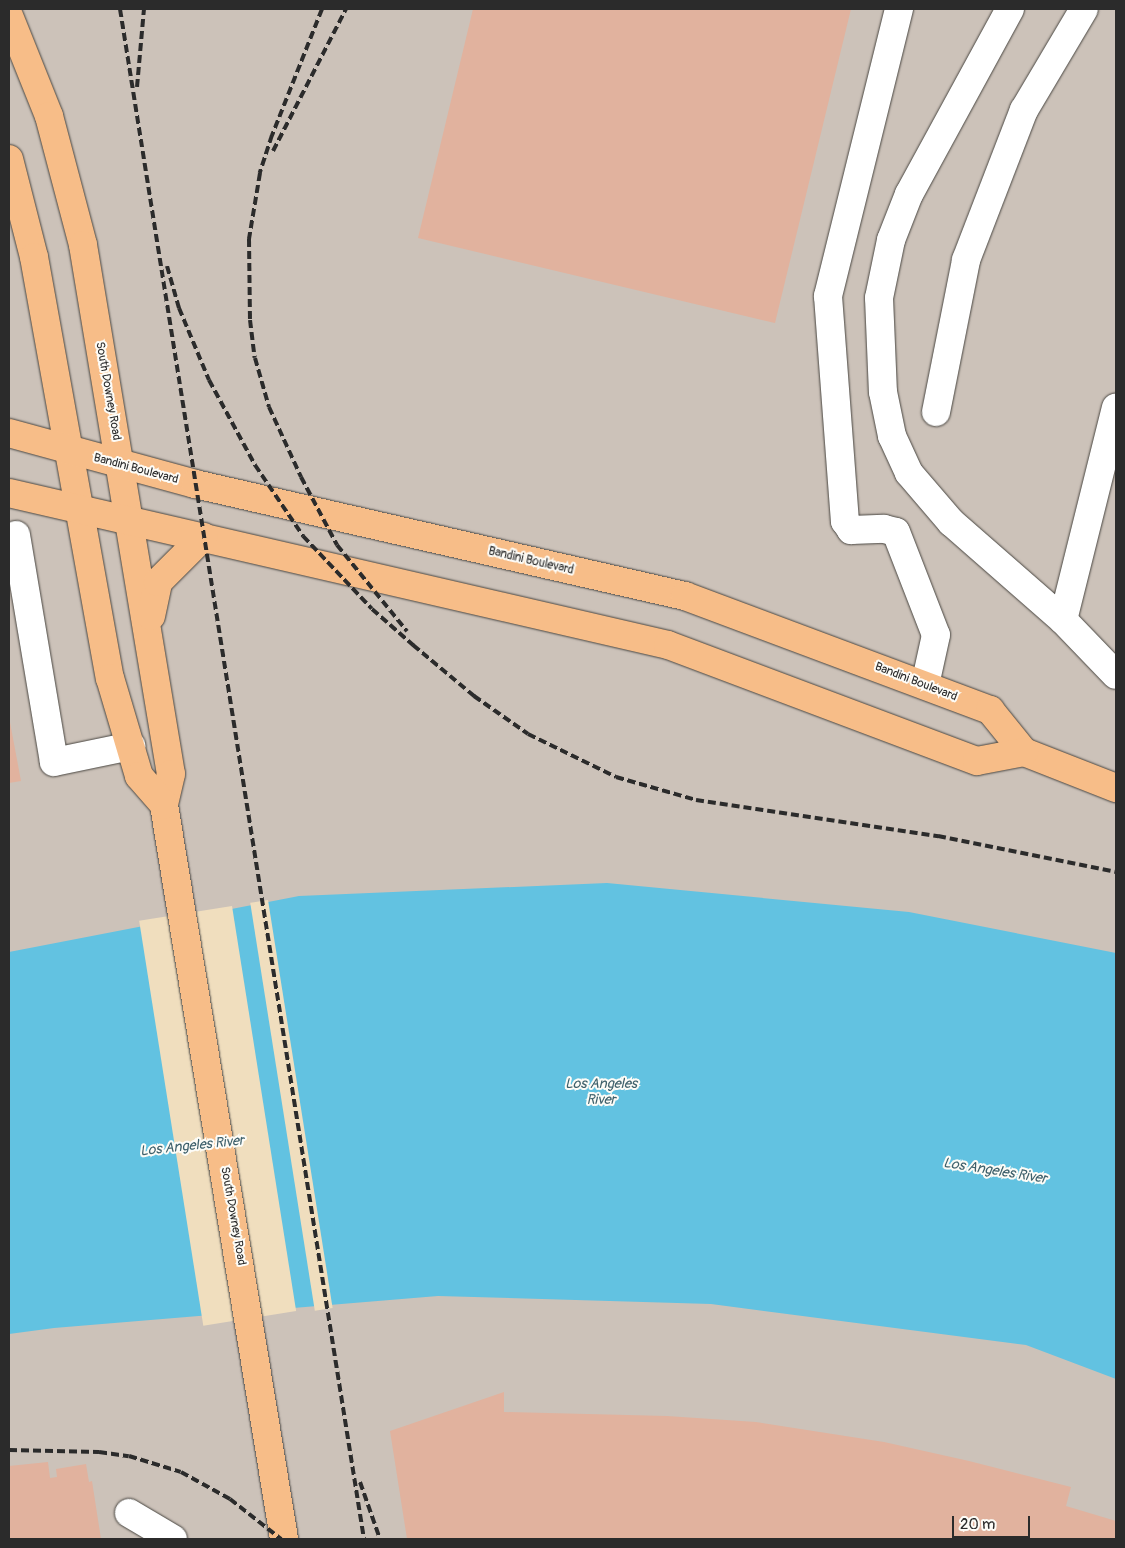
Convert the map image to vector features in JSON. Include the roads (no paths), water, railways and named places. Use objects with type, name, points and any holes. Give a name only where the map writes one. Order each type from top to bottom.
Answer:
[{"type":"main road","name":"South Downey Road","points":[[9,16],[49,116],[68,180],[83,245],[171,774],[164,805],[269,1433],[284,1539]]},
{"type":"main road","points":[[9,159],[34,258],[69,450],[99,631],[139,776],[164,805]]},
{"type":"main road","name":"Bandini Boulevard","points":[[9,433],[120,465],[685,596],[990,710],[1024,752],[1116,788]]},
{"type":"main road","points":[[9,493],[668,645],[977,761],[1024,752]]},
{"type":"main road","points":[[148,631],[158,582],[203,537]]},
{"type":"lane","points":[[900,9],[828,296],[845,522],[851,530],[884,528],[896,532],[936,636],[925,685]]},
{"type":"lane","points":[[1010,9],[900,217],[883,268],[878,298],[880,360],[892,436],[909,473],[952,522],[1063,620],[1116,675]]},
{"type":"lane","points":[[936,412],[966,260],[1024,110],[1084,9]]},
{"type":"lane","points":[[1063,620],[1116,408]]},
{"type":"lane","points":[[16,536],[54,762],[131,746]]},
{"type":"lane","points":[[129,1513],[173,1539]]},
{"type":"water","name":"Los Angeles River","points":[[607,883],[909,912],[1116,953],[1116,1379],[1026,1345],[711,1304],[438,1296],[54,1328],[9,1334],[9,952],[299,896]]},
{"type":"railway","points":[[120,9],[364,1539]]},
{"type":"railway","points":[[137,87],[144,9]]},
{"type":"railway","points":[[322,9],[272,135],[260,173],[249,239],[250,320],[255,358],[269,407],[301,477],[337,545],[407,631]]},
{"type":"railway","points":[[273,151],[346,9]]},
{"type":"railway","points":[[167,266],[179,308],[209,380],[255,465],[303,536],[372,609],[474,696],[528,734],[616,777],[696,800],[938,836],[1116,872]]},
{"type":"railway","points":[[9,1450],[99,1452],[129,1456],[181,1472],[230,1499],[281,1539]]},
{"type":"railway","points":[[360,1482],[380,1539]]}]
